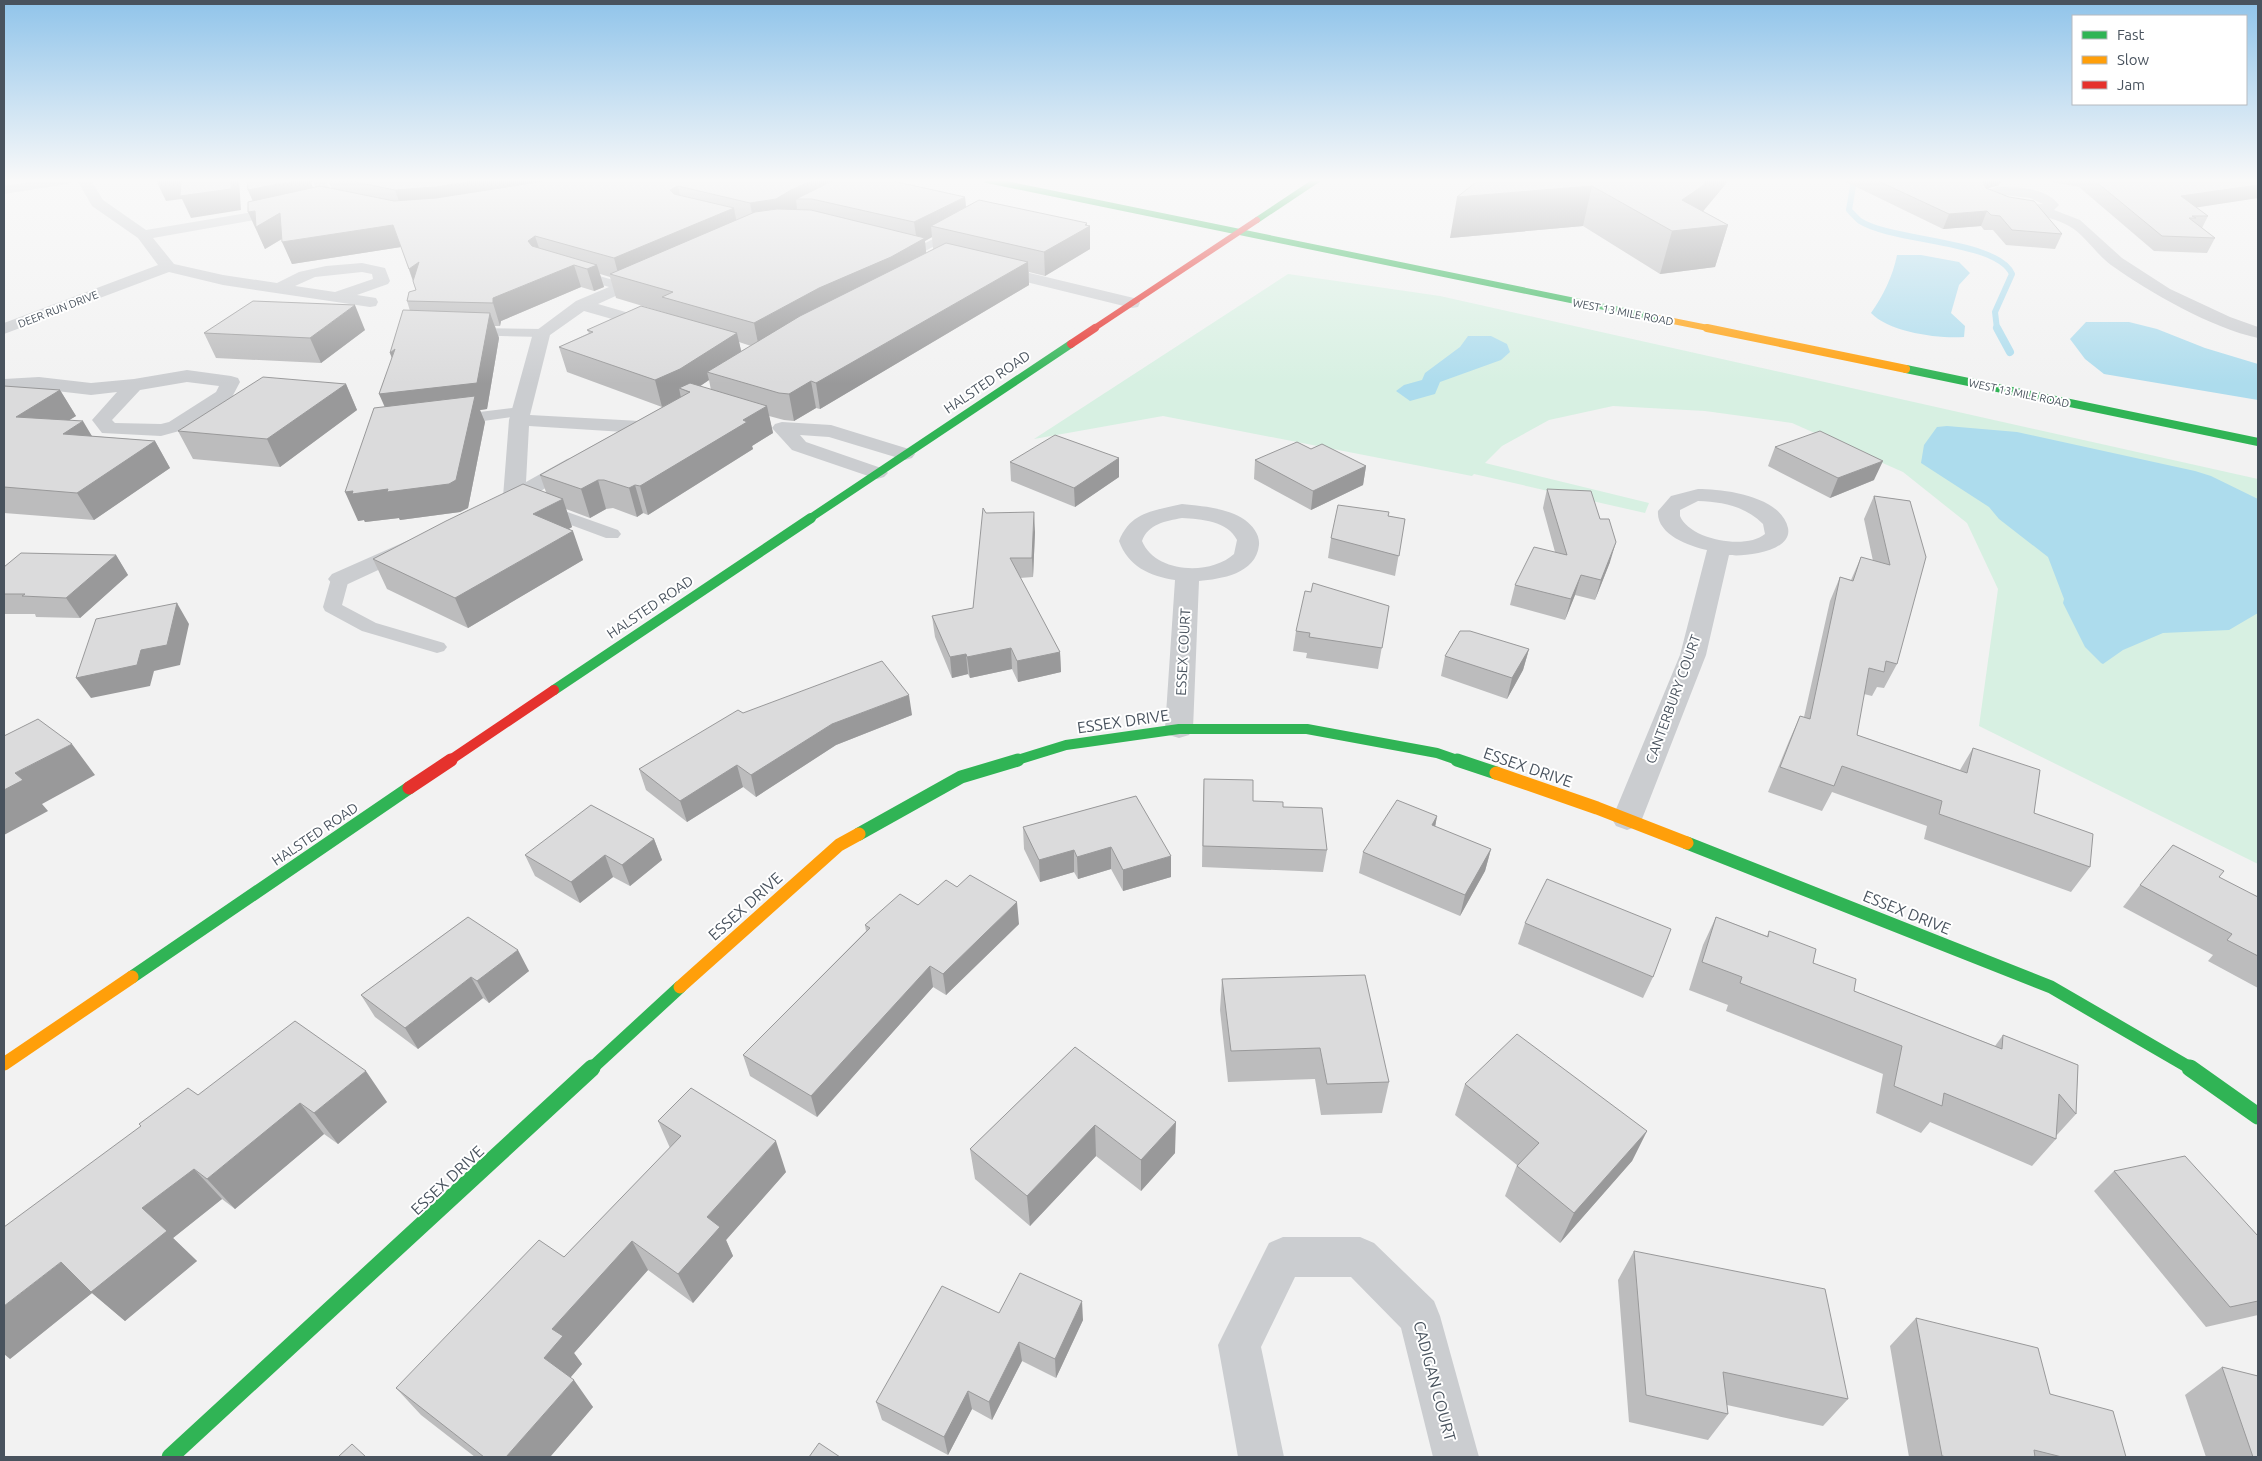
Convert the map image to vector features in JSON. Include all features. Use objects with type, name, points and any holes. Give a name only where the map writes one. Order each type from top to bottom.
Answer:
[{"type":"street","points":[[153,248],[168,267],[223,280],[370,302]]},
{"type":"street","points":[[900,248],[942,260]]},
{"type":"street","name":"HALSTED ROAD","points":[[4,1064],[469,747],[1215,248]]},
{"type":"street","name":"WEST 13 MILE ROAD","points":[[1312,248],[2258,442]]},
{"type":"street","points":[[2102,248],[2116,261],[2164,292],[2224,321],[2258,333]]},
{"type":"street","points":[[975,265],[1132,303]]},
{"type":"street","points":[[279,289],[299,277],[335,270],[366,266],[379,271],[382,281],[335,297]]},
{"type":"street","name":"DEER RUN DRIVE","points":[[4,330],[168,267]]},
{"type":"street","points":[[505,501],[520,416],[542,333],[582,305],[667,267]]},
{"type":"street","points":[[582,305],[667,330]]},
{"type":"street","points":[[4,385],[39,383],[91,389],[134,385],[187,376],[231,382],[224,395],[176,426],[161,430],[109,429],[102,420],[134,385]]},
{"type":"street","points":[[520,416],[648,423],[615,441]]},
{"type":"street","points":[[878,473],[799,446],[774,426],[831,431],[905,454]]},
{"type":"street","points":[[505,501],[590,455]]},
{"type":"street","points":[[1201,512],[1219,516],[1233,523],[1244,532],[1248,542],[1247,552],[1238,562],[1225,570],[1207,574],[1187,575],[1150,567],[1137,558],[1131,548],[1130,537],[1136,527],[1148,519],[1164,513],[1201,512]]},
{"type":"street","points":[[340,579],[427,538]]},
{"type":"street","name":"CANTERBURY COURT","points":[[1627,819],[1692,655],[1719,547]]},
{"type":"street","name":"ESSEX COURT","points":[[1179,729],[1187,575]]},
{"type":"street","name":"ESSEX DRIVE","points":[[170,1457],[743,929],[839,845],[961,777],[1066,745],[1179,729],[1308,729],[1437,753],[1627,819],[2052,987],[2169,1054],[2244,1104],[2258,1116]]},
{"type":"street","name":"CADIGAN COURT","points":[[1261,1457],[1239,1345],[1283,1257],[1360,1257],[1419,1316],[1456,1457]]},
{"type":"lane","points":[[914,252],[921,248]]},
{"type":"lane","points":[[561,269],[623,287]]},
{"type":"lane","points":[[456,332],[542,333]]},
{"type":"lane","points":[[444,422],[520,416]]},
{"type":"lane","points":[[505,501],[612,534]]},
{"type":"lane","points":[[340,579],[332,607],[369,627],[437,647]]},
{"type":"green space","points":[[1288,274],[1440,296],[2258,479],[2258,864],[1979,726],[1998,589],[1967,523],[1903,472],[1792,423],[1705,411],[1613,406],[1549,420],[1502,446],[1485,463],[1649,503],[1645,513],[1474,474],[1472,476],[1163,416],[1034,439]]},
{"type":"water","points":[[1897,255],[1921,255],[1959,262],[1970,273],[1959,285],[1951,313],[1965,326],[1964,337],[1941,337],[1914,333],[1889,325],[1871,313],[1887,286]]},
{"type":"water","points":[[2086,322],[2129,322],[2157,329],[2205,348],[2258,364],[2258,400],[2104,374],[2085,359],[2070,339]]},
{"type":"water","points":[[1468,336],[1491,336],[1507,344],[1510,352],[1501,360],[1440,382],[1435,394],[1410,401],[1396,391],[1404,385],[1422,380],[1425,373],[1460,347]]},
{"type":"water","points":[[1947,426],[2017,432],[2195,471],[2211,476],[2258,499],[2258,613],[2229,630],[2163,633],[2123,650],[2103,664],[2101,663],[2085,647],[2063,603],[2064,599],[2048,557],[1999,519],[1989,507],[1921,463],[1924,445],[1937,427]]},
{"type":"building","points":[[401,248],[539,248],[597,265],[587,269],[574,265],[493,298],[493,303],[407,301],[409,292],[416,290],[413,281],[419,262],[409,269]]},
{"type":"building","points":[[579,248],[638,248],[614,258]]},
{"type":"building","points":[[670,248],[907,248],[891,257],[819,288],[754,323],[662,297],[673,292],[610,274]]},
{"type":"building","points":[[936,248],[968,248],[1028,262],[816,383],[811,381],[789,394],[779,393],[707,372],[800,316]]},
{"type":"building","points":[[1027,248],[1051,248],[1044,252]]},
{"type":"building","points":[[253,301],[355,305],[310,338],[204,333]]},
{"type":"building","points":[[641,306],[737,333],[680,369],[655,380],[559,347],[593,332],[587,330]]},
{"type":"building","points":[[403,310],[490,313],[477,383],[379,394],[395,349],[390,353]]},
{"type":"building","points":[[263,377],[346,384],[267,439],[178,431]]},
{"type":"building","points":[[690,383],[767,406],[743,420],[747,422],[640,486],[635,485],[629,488],[598,480],[581,489],[540,475],[690,392],[679,388]]},
{"type":"building","points":[[4,386],[60,390],[16,417],[83,421],[63,434],[155,441],[77,493],[4,487]]},
{"type":"building","points":[[475,396],[456,480],[449,484],[387,492],[388,489],[352,494],[353,491],[345,492],[374,408]]},
{"type":"building","points":[[1820,431],[1883,461],[1838,478],[1775,447]]},
{"type":"building","points":[[1055,435],[1119,458],[1074,488],[1010,462]]},
{"type":"building","points":[[1297,442],[1311,449],[1322,444],[1366,466],[1313,491],[1255,460]]},
{"type":"building","points":[[523,484],[563,499],[533,514],[573,531],[455,598],[373,559],[446,521]]},
{"type":"building","points":[[1547,489],[1591,491],[1600,519],[1609,519],[1616,542],[1601,580],[1581,575],[1571,599],[1515,585],[1534,547],[1567,555]]},
{"type":"building","points":[[1874,496],[1910,501],[1926,557],[1897,664],[1886,661],[1884,672],[1869,668],[1857,735],[1967,773],[1973,748],[2040,770],[2034,813],[2093,834],[2090,867],[1939,814],[1942,801],[1842,766],[1834,786],[1780,767],[1800,716],[1810,719],[1840,577],[1853,581],[1861,557],[1890,565]]},
{"type":"building","points":[[1338,505],[1389,512],[1388,516],[1405,519],[1399,556],[1331,538]]},
{"type":"building","points":[[983,508],[986,513],[1034,512],[1032,558],[1010,558],[1060,652],[1017,661],[1011,648],[967,657],[966,654],[950,657],[932,616],[973,608]]},
{"type":"building","points":[[21,553],[116,555],[66,598],[4,594],[4,567]]},
{"type":"building","points":[[1313,583],[1389,606],[1382,648],[1309,637],[1310,633],[1296,631],[1305,591],[1311,592]]},
{"type":"building","points":[[177,603],[167,645],[141,650],[137,665],[76,678],[96,619]]},
{"type":"building","points":[[1460,631],[1470,631],[1529,649],[1512,678],[1445,656]]},
{"type":"building","points":[[882,661],[909,695],[832,724],[751,775],[737,765],[680,801],[639,769],[738,710],[743,713]]},
{"type":"building","points":[[38,719],[72,744],[15,773],[23,780],[4,790],[4,736]]},
{"type":"building","points":[[1204,779],[1253,780],[1253,801],[1283,802],[1283,807],[1322,808],[1327,850],[1203,846]]},
{"type":"building","points":[[1136,796],[1171,856],[1123,870],[1111,847],[1077,857],[1074,850],[1039,860],[1023,827]]},
{"type":"building","points":[[1397,800],[1437,816],[1432,825],[1491,849],[1465,895],[1363,852]]},
{"type":"building","points":[[591,805],[654,839],[622,865],[605,855],[571,882],[525,855]]},
{"type":"building","points":[[2173,845],[2224,871],[2219,877],[2258,897],[2258,956],[2227,940],[2232,934],[2140,885]]},
{"type":"building","points":[[970,875],[1017,902],[943,974],[930,966],[811,1096],[743,1055],[870,928],[865,925],[900,894],[918,905],[946,880],[957,887]]},
{"type":"building","points":[[1547,879],[1671,929],[1653,977],[1525,923]]},
{"type":"building","points":[[468,917],[518,950],[477,981],[471,977],[405,1028],[361,995]]},
{"type":"building","points":[[1716,917],[1768,937],[1769,931],[1816,949],[1813,963],[1856,979],[1854,991],[2002,1049],[2003,1035],[2078,1065],[2076,1114],[2059,1094],[2056,1139],[1944,1093],[1942,1106],[1894,1086],[1902,1046],[1740,983],[1742,977],[1702,962]]},
{"type":"building","points":[[1365,975],[1389,1082],[1327,1084],[1320,1048],[1231,1051],[1222,979]]},
{"type":"building","points":[[295,1021],[366,1071],[314,1113],[300,1103],[207,1179],[194,1169],[142,1208],[167,1231],[91,1292],[61,1262],[4,1306],[4,1227],[141,1126],[139,1124],[188,1088],[198,1095]]},
{"type":"building","points":[[1517,1034],[1647,1131],[1574,1213],[1517,1166],[1539,1143],[1465,1084]]},
{"type":"building","points":[[1075,1047],[1176,1122],[1141,1160],[1095,1125],[1027,1196],[970,1149]]},
{"type":"building","points":[[691,1088],[776,1141],[707,1217],[720,1227],[678,1274],[632,1241],[552,1329],[563,1336],[544,1358],[574,1380],[506,1457],[484,1457],[396,1388],[539,1240],[564,1257],[681,1136],[658,1121]]},
{"type":"building","points":[[2185,1156],[2258,1236],[2258,1301],[2230,1307],[2114,1171]]},
{"type":"building","points":[[1634,1251],[1825,1289],[1848,1399],[1723,1372],[1728,1414],[1646,1395]]},
{"type":"building","points":[[1020,1273],[1082,1301],[1055,1359],[1019,1342],[989,1402],[968,1391],[944,1437],[876,1402],[942,1286],[999,1313]]},
{"type":"building","points":[[1916,1318],[2038,1348],[2050,1394],[2113,1411],[2126,1457],[2062,1457],[2034,1450],[2035,1457],[1942,1456]]},
{"type":"building","points":[[2222,1367],[2258,1376],[2258,1457],[2253,1457]]},
{"type":"building","points":[[819,1443],[840,1457],[809,1457]]},
{"type":"building","points":[[352,1444],[366,1457],[338,1457]]},
{"type":"waterway","points":[[1967,248],[1987,254],[2003,263],[2012,274],[1995,312],[1997,329]]},
{"type":"waterway","points":[[1997,328],[2010,352]]},
{"type":"traffic: fast","points":[[1319,248],[1658,318]]},
{"type":"traffic: fast","points":[[554,690],[1071,344]]},
{"type":"traffic: fast","points":[[1906,369],[2258,442]]},
{"type":"traffic: fast","points":[[859,834],[961,777],[1066,745],[1179,729],[1307,729],[1437,753],[1496,773]]},
{"type":"traffic: fast","points":[[132,977],[409,788]]},
{"type":"traffic: fast","points":[[1687,843],[2051,987],[2169,1054],[2244,1104],[2258,1116]]},
{"type":"traffic: fast","points":[[170,1457],[680,987]]},
{"type":"traffic: slow","points":[[1658,318],[1906,369]]},
{"type":"traffic: slow","points":[[1496,773],[1597,808],[1687,843]]},
{"type":"traffic: slow","points":[[680,987],[839,845],[859,834]]},
{"type":"traffic: slow","points":[[4,1064],[132,977]]},
{"type":"traffic: jam","points":[[1071,344],[1215,248]]},
{"type":"traffic: jam","points":[[409,788],[554,690]]}]
